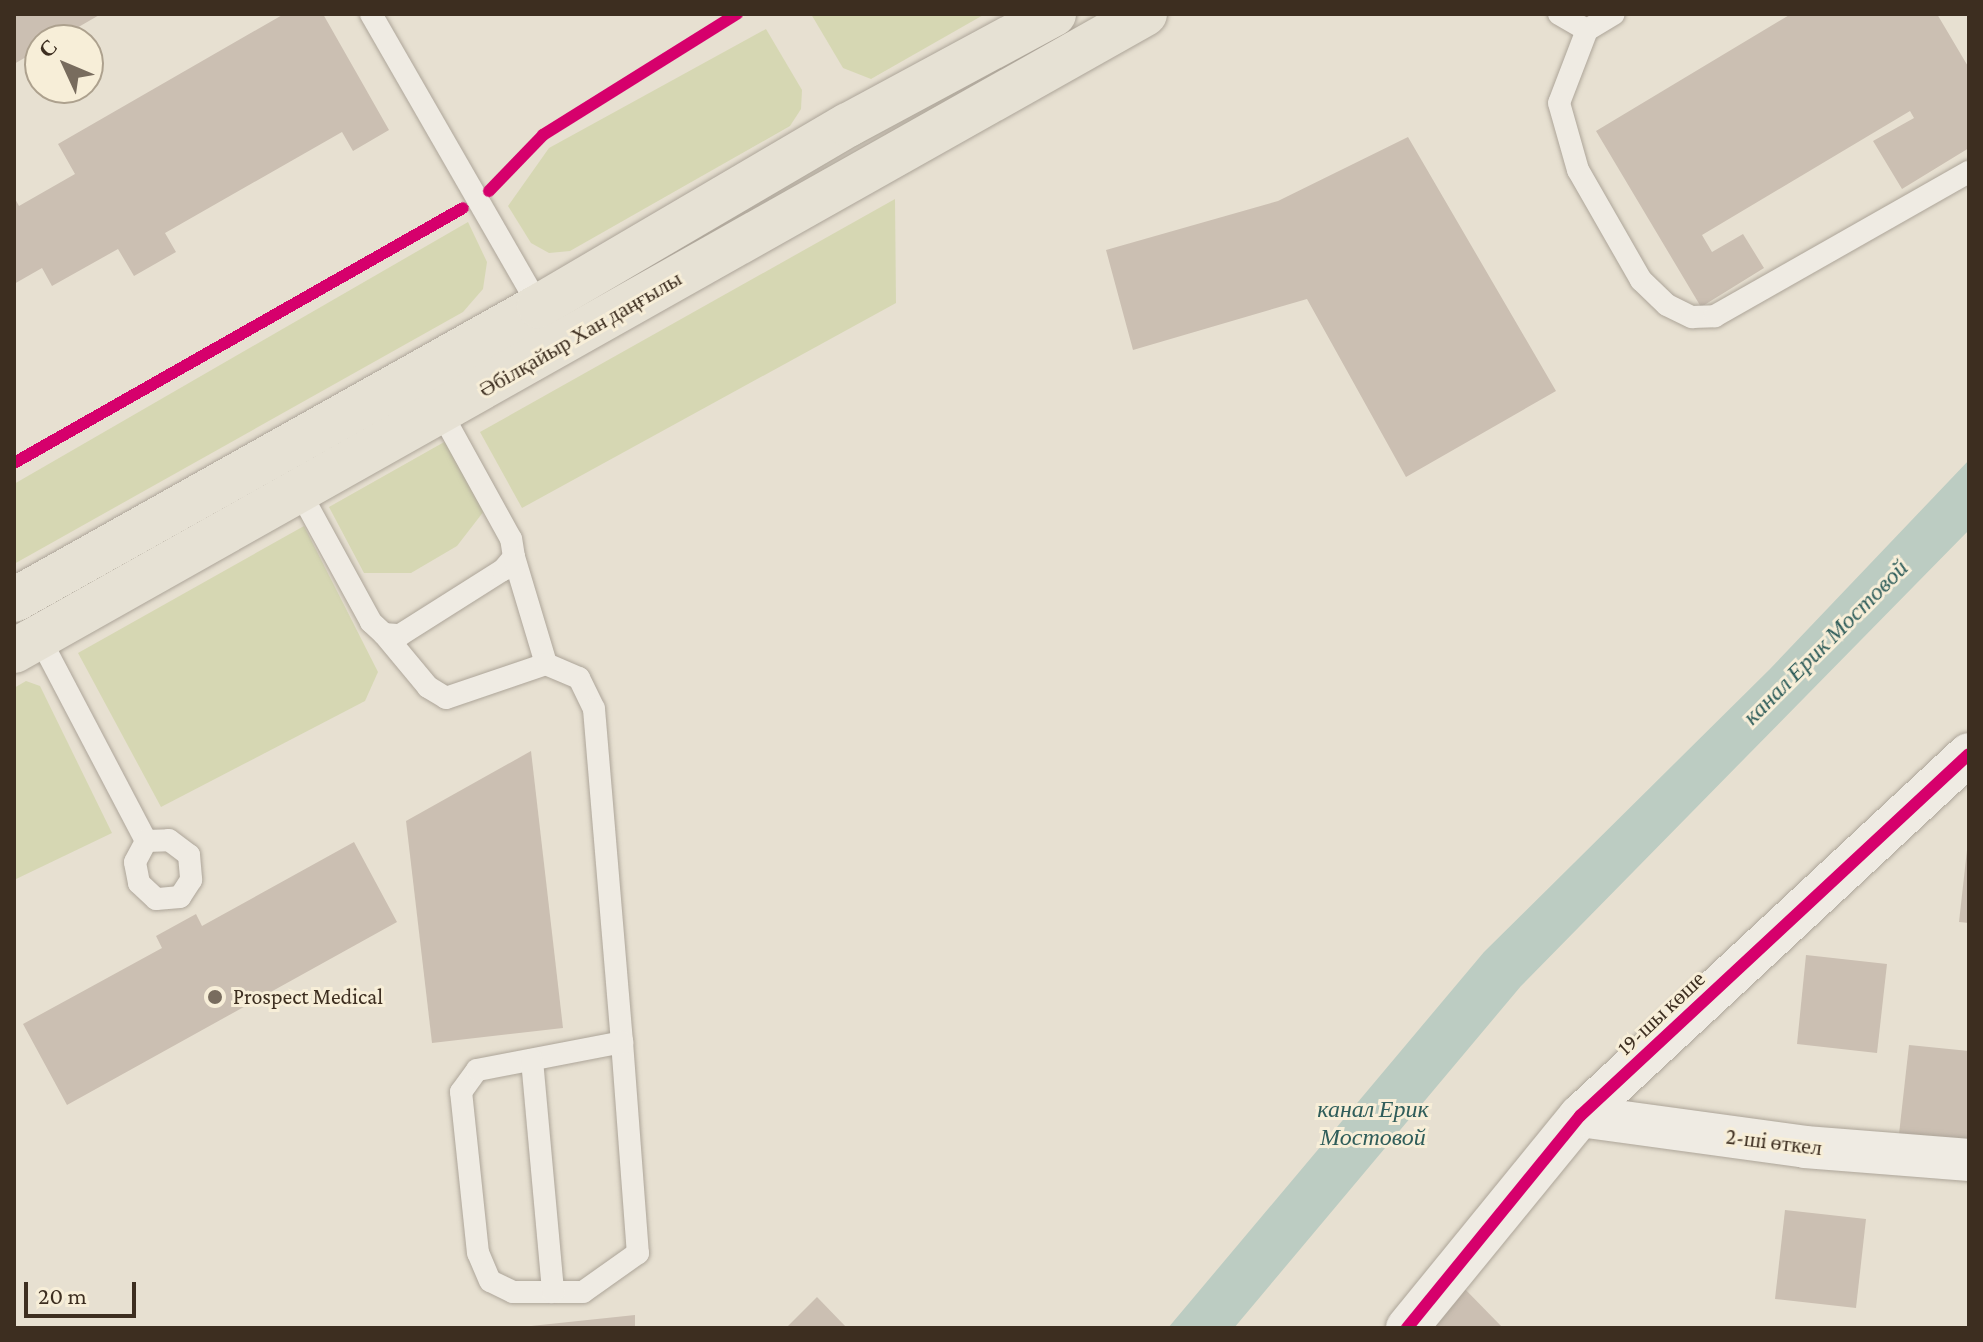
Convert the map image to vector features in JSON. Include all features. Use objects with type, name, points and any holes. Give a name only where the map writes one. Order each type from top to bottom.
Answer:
[{"type":"main road","name":"Әбілқайыр Хан даңғылы","points":[[26,644],[301,494],[561,345],[1054,14]]},
{"type":"main road","name":"Әбілқайыр Хан даңғылы","points":[[14,600],[539,306],[860,146],[1145,14]]},
{"type":"street","name":"19-шы көше","points":[[1407,1328],[1580,1116],[1969,754]]},
{"type":"street","name":"2-шi өткел","points":[[1580,1116],[1805,1147],[1969,1160]]},
{"type":"lane","points":[[371,14],[561,345]]},
{"type":"lane","points":[[1559,14],[1587,30]]},
{"type":"lane","points":[[1614,14],[1587,30],[1559,103],[1578,170],[1641,280],[1667,305],[1692,317],[1715,316],[1969,172]]},
{"type":"lane","points":[[442,414],[511,539],[546,664]]},
{"type":"lane","points":[[301,494],[371,622],[428,687],[446,698],[546,664],[579,678],[594,709],[622,1042],[638,1253],[583,1292],[513,1292],[490,1281],[478,1253],[461,1092],[477,1070],[622,1042]]},
{"type":"lane","points":[[384,634],[400,635],[503,570],[514,557]]},
{"type":"lane","points":[[26,644],[146,841]]},
{"type":"lane","points":[[532,1060],[553,1292]]},
{"type":"green space","points":[[811,14],[985,14],[871,79],[843,68]]},
{"type":"green space","points":[[766,29],[802,90],[801,109],[790,126],[570,251],[549,253],[531,243],[508,206],[549,148]]},
{"type":"green space","points":[[895,199],[896,303],[522,508],[480,432]]},
{"type":"green space","points":[[468,222],[487,262],[483,289],[463,312],[14,564],[14,484]]},
{"type":"green space","points":[[446,441],[484,511],[457,546],[411,573],[364,573],[329,507]]},
{"type":"green space","points":[[304,526],[378,672],[365,701],[161,807],[78,653]]},
{"type":"green space","points":[[26,681],[40,686],[112,833],[14,880],[14,688]]},
{"type":"water","name":"канал Ерик Мостовой","points":[[1969,460],[1969,530],[1521,986],[1234,1328],[1168,1328],[1484,952],[1770,669]]},
{"type":"building","points":[[14,14],[101,14],[84,24],[24,24],[24,58],[14,64]]},
{"type":"building","points":[[284,14],[323,14],[389,130],[353,151],[342,132],[165,233],[176,252],[134,276],[118,249],[52,286],[42,268],[14,284],[14,197],[19,206],[75,174],[58,144]]},
{"type":"building","points":[[1791,14],[1937,14],[1969,68],[1969,148],[1902,189],[1873,141],[1914,118],[1910,111],[1702,235],[1712,252],[1743,234],[1764,268],[1701,307],[1596,131]]},
{"type":"building","points":[[1408,137],[1556,391],[1406,477],[1307,299],[1133,350],[1106,250],[1278,201]]},
{"type":"building","points":[[531,751],[563,1028],[432,1043],[406,821]]},
{"type":"building","points":[[354,842],[397,922],[67,1105],[23,1024],[162,948],[156,936],[196,914],[202,926]]},
{"type":"building","points":[[1969,850],[1969,923],[1959,922]]},
{"type":"building","points":[[1806,955],[1887,964],[1877,1053],[1797,1044]]},
{"type":"building","points":[[1909,1045],[1969,1051],[1969,1142],[1899,1134]]},
{"type":"building","points":[[1785,1210],[1866,1219],[1856,1308],[1775,1299]]},
{"type":"building","points":[[1460,1284],[1503,1328],[1416,1328]]},
{"type":"building","points":[[817,1297],[847,1328],[786,1328]]},
{"type":"building","points":[[635,1315],[635,1328],[531,1328],[531,1326]]},
{"type":"cycle path","points":[[489,191],[543,135],[737,14]]},
{"type":"cycle path","points":[[14,463],[463,208]]},
{"type":"cycle path","points":[[1407,1328],[1580,1116],[1969,754]]},
{"type":"place","name":"Prospect Medical","points":[[215,997]]}]
